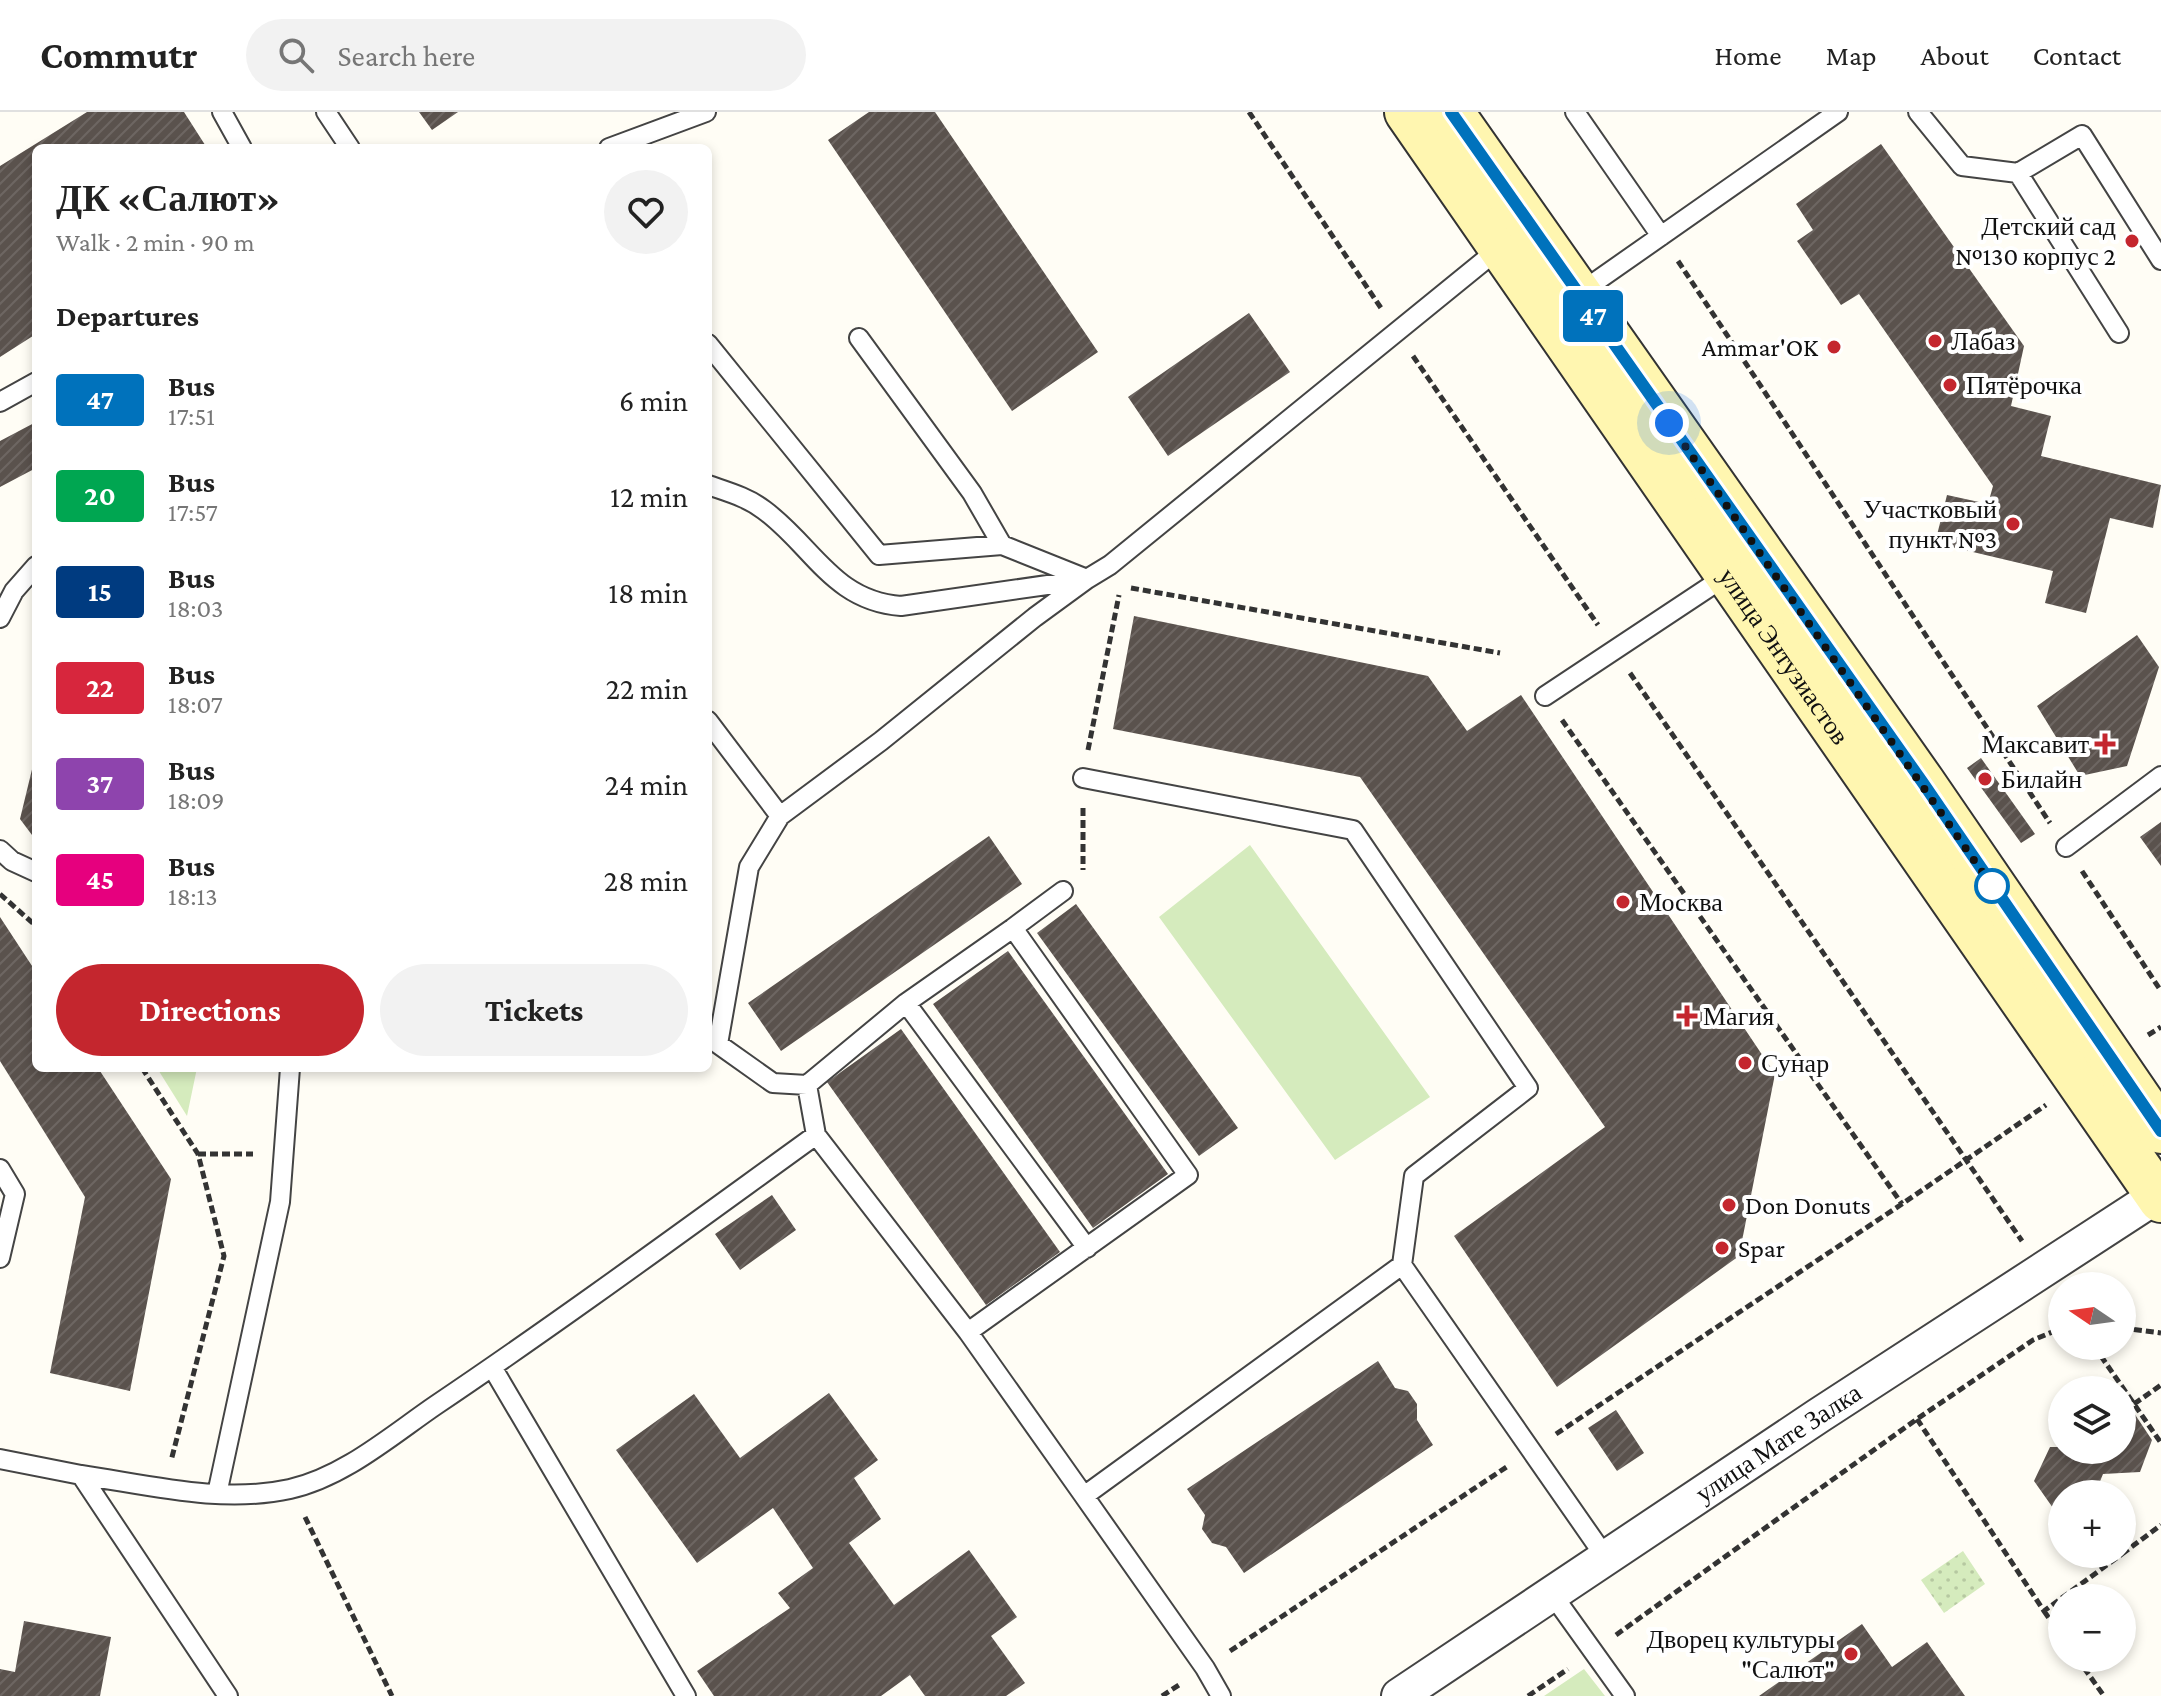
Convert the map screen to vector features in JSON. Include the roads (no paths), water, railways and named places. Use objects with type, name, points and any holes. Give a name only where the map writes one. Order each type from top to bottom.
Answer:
[{"type":"main road","name":"улица Энтузиастов","points":[[1407,112],[1515,236],[1563,305],[1923,783],[2161,1131]]},
{"type":"main road","name":"улица Энтузиастов","points":[[1451,112],[1515,236]]},
{"type":"main road","name":"улица Энтузиастов","points":[[1563,305],[1729,574],[2160,1196]]},
{"type":"street","name":"улица Мате Залка","points":[[1399,1696],[1845,1398],[2160,1196]]},
{"type":"lane","points":[[222,112],[240,144]]},
{"type":"lane","points":[[326,112],[347,144]]},
{"type":"lane","points":[[620,144],[706,112]]},
{"type":"lane","points":[[1575,112],[1661,236]]},
{"type":"lane","points":[[1563,305],[1838,112]]},
{"type":"lane","points":[[1923,114],[1962,166],[2018,173],[2082,135],[2161,260]]},
{"type":"lane","points":[[2018,173],[2119,333]]},
{"type":"lane","points":[[1063,891],[906,1003],[807,1085],[773,1083],[718,1044],[749,867],[780,816],[881,741],[1035,617],[1110,565],[1515,236]]},
{"type":"lane","points":[[859,338],[972,493],[1002,545]]},
{"type":"lane","points":[[712,349],[879,555],[1002,545],[1087,579]]},
{"type":"lane","points":[[0,402],[32,384]]},
{"type":"lane","points":[[712,486],[761,507],[847,590],[883,605],[901,606],[1087,579]]},
{"type":"lane","points":[[0,618],[14,591],[32,571]]},
{"type":"lane","points":[[1545,696],[1729,574]]},
{"type":"lane","points":[[712,726],[780,816]]},
{"type":"lane","points":[[2066,847],[2161,776]]},
{"type":"lane","points":[[1083,778],[1353,830],[1528,1088],[1414,1176],[1402,1265],[1606,1558]]},
{"type":"lane","points":[[0,850],[12,861],[32,870]]},
{"type":"lane","points":[[968,1332],[1188,1175],[1013,928]]},
{"type":"lane","points":[[906,1003],[1087,1248]]},
{"type":"lane","points":[[217,1494],[280,1202],[290,1072]]},
{"type":"lane","points":[[807,1085],[816,1135],[968,1332],[1084,1496],[1216,1694]]},
{"type":"lane","points":[[0,1459],[81,1475],[217,1494],[292,1489],[341,1469],[492,1367],[816,1135]]},
{"type":"lane","points":[[0,1169],[15,1194],[0,1258]]},
{"type":"lane","points":[[1084,1496],[1402,1265]]},
{"type":"lane","points":[[492,1367],[686,1696]]},
{"type":"lane","points":[[81,1475],[228,1696]]},
{"type":"lane","points":[[1552,1594],[1625,1696]]},
{"type":"place","name":"Детский сад №130 корпус 2","points":[[2132,241]]},
{"type":"place","name":"Лабаз","points":[[1935,341]]},
{"type":"place","name":"Ammar'OK","points":[[1834,347]]},
{"type":"place","name":"Пятёрочка","points":[[1950,385]]},
{"type":"place","name":"Участковый пункт №3","points":[[2013,524]]},
{"type":"place","name":"Максавит","points":[[2105,744]]},
{"type":"place","name":"Билайн","points":[[1985,779]]},
{"type":"place","name":"Москва","points":[[1623,902]]},
{"type":"place","name":"Магия","points":[[1687,1016]]},
{"type":"place","name":"Сунар","points":[[1745,1063]]},
{"type":"place","name":"Don Donuts","points":[[1729,1205]]},
{"type":"place","name":"Spar","points":[[1722,1248]]},
{"type":"place","name":"Дворец культуры \"Салют\"","points":[[1851,1654]]}]
